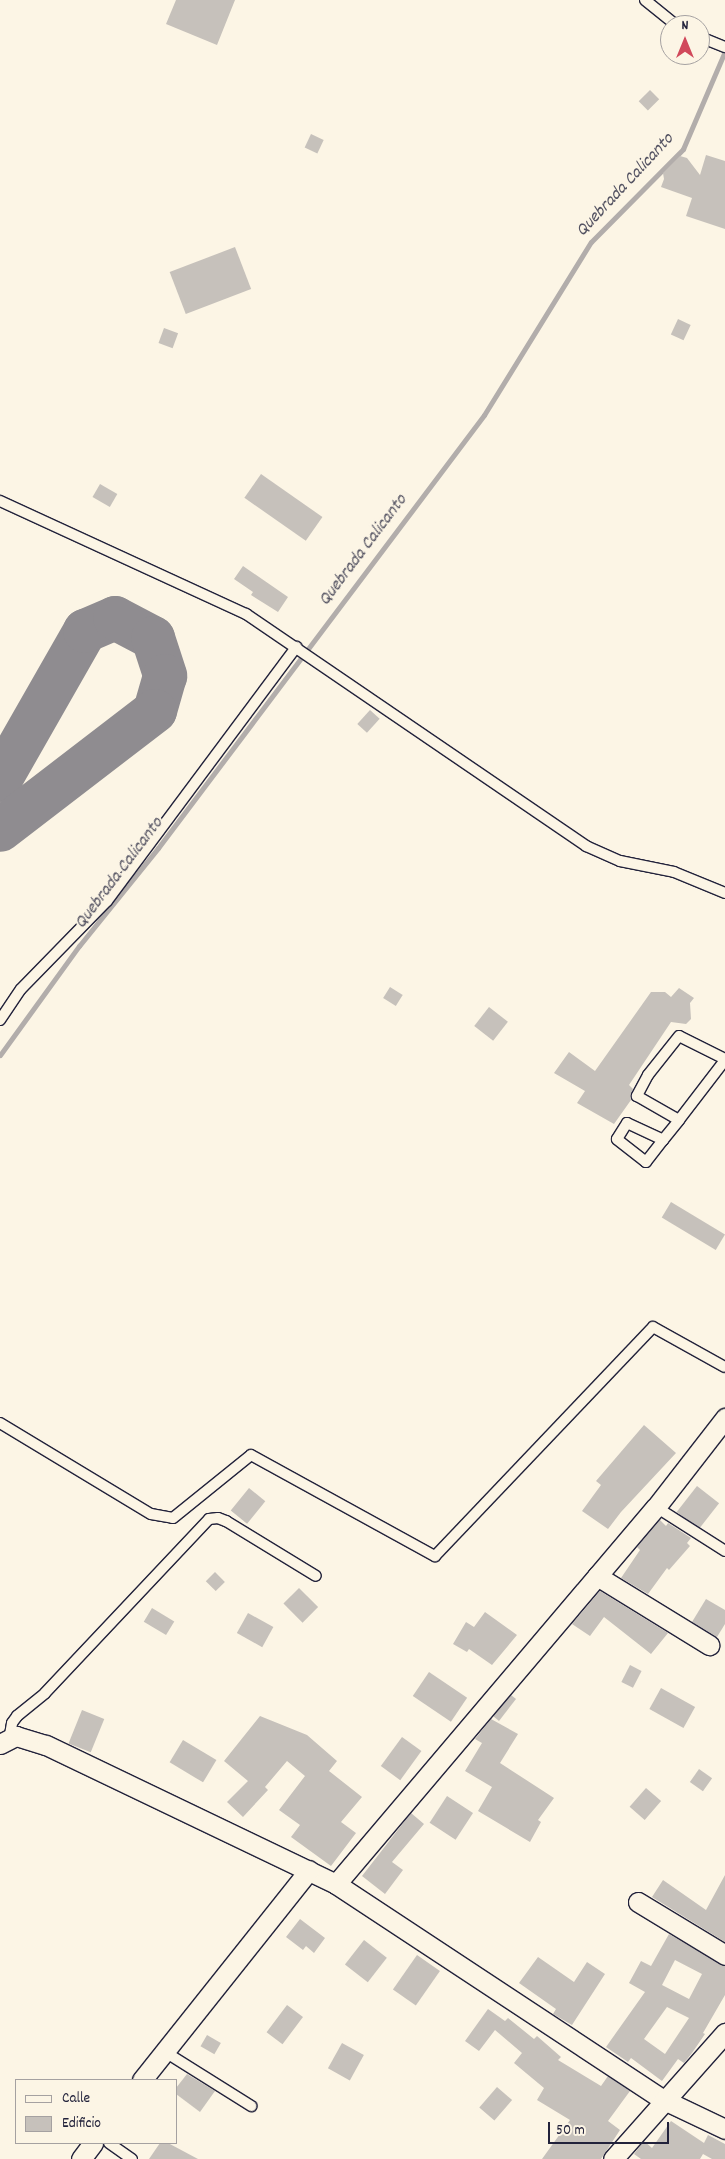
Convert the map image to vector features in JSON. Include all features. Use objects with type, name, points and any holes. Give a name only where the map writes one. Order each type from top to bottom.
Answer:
[{"type":"street","points":[[336,1884],[656,1507],[725,1418]]},
{"type":"street","points":[[597,1576],[709,1645]]},
{"type":"street","points":[[4,1742],[16,1736],[46,1745],[336,1884],[664,2100],[725,2130]]},
{"type":"street","points":[[143,2079],[309,1870]]},
{"type":"street","points":[[638,1902],[725,1956]]},
{"type":"street","points":[[613,2159],[725,2033]]},
{"type":"street","points":[[80,2159],[92,2144]]},
{"type":"lane","points":[[645,0],[664,15]]},
{"type":"lane","points":[[710,41],[722,46]]},
{"type":"lane","points":[[0,501],[246,614],[586,846],[620,861],[674,872],[725,893]]},
{"type":"lane","points":[[0,1020],[21,989],[107,901],[296,647]]},
{"type":"lane","points":[[663,1140],[679,1120],[725,1060],[679,1036],[656,1065],[637,1096],[679,1120]]},
{"type":"lane","points":[[0,1423],[151,1514],[173,1518],[251,1455],[435,1556],[653,1327],[725,1367]]},
{"type":"lane","points":[[656,1507],[725,1551]]},
{"type":"lane","points":[[4,1742],[17,1716],[45,1694],[209,1519],[218,1518],[226,1521],[316,1576]]},
{"type":"lane","points":[[165,2052],[251,2106]]},
{"type":"lane","points":[[111,2144],[132,2159]]},
{"type":"building","points":[[176,0],[235,0],[217,45],[166,24]]},
{"type":"building","points":[[650,90],[659,99],[648,111],[639,101]]},
{"type":"building","points":[[311,134],[324,140],[317,154],[305,148]]},
{"type":"building","points":[[706,155],[725,161],[725,229],[686,216],[692,198],[661,187],[664,179],[663,173],[680,156],[687,158],[700,175]]},
{"type":"building","points":[[235,247],[251,289],[186,314],[170,272]]},
{"type":"building","points":[[678,319],[691,325],[684,340],[671,334]]},
{"type":"building","points":[[164,328],[178,333],[173,348],[159,343]]},
{"type":"building","points":[[261,474],[322,517],[306,541],[244,498]]},
{"type":"building","points":[[100,484],[117,494],[110,507],[92,497]]},
{"type":"building","points":[[243,566],[288,597],[278,612],[251,595],[253,592],[234,579]]},
{"type":"building","points":[[370,710],[380,719],[367,733],[357,724]]},
{"type":"building","points":[[390,987],[403,995],[396,1006],[383,998]]},
{"type":"building","points":[[679,988],[694,998],[690,1003],[691,1019],[686,1024],[671,1022],[629,1085],[633,1089],[630,1096],[631,1100],[614,1124],[577,1103],[585,1091],[554,1073],[569,1052],[595,1071],[651,992],[665,992],[671,997]]},
{"type":"building","points":[[489,1007],[508,1022],[493,1041],[474,1026]]},
{"type":"building","points":[[671,1202],[725,1234],[716,1250],[662,1217]]},
{"type":"building","points":[[644,1425],[676,1453],[621,1512],[608,1529],[582,1511],[601,1485],[596,1481]]},
{"type":"building","points":[[697,1486],[719,1503],[699,1529],[677,1512]]},
{"type":"building","points":[[249,1488],[265,1501],[247,1524],[231,1511]]},
{"type":"building","points":[[660,1520],[666,1526],[668,1523],[691,1538],[687,1543],[690,1546],[669,1570],[667,1568],[648,1594],[621,1578],[640,1550],[637,1547]]},
{"type":"building","points":[[215,1572],[225,1582],[216,1591],[206,1581]]},
{"type":"building","points":[[299,1588],[318,1607],[303,1623],[283,1604]]},
{"type":"building","points":[[600,1591],[668,1633],[651,1654],[604,1617],[590,1636],[572,1624]]},
{"type":"building","points":[[706,1599],[725,1610],[725,1624],[717,1637],[692,1622]]},
{"type":"building","points":[[152,1608],[174,1621],[166,1635],[144,1622]]},
{"type":"building","points":[[485,1612],[517,1635],[492,1665],[469,1649],[467,1652],[453,1644],[466,1622],[474,1627]]},
{"type":"building","points":[[248,1613],[273,1627],[262,1647],[237,1633]]},
{"type":"building","points":[[630,1665],[642,1671],[633,1688],[621,1682]]},
{"type":"building","points":[[429,1672],[467,1698],[451,1722],[413,1696]]},
{"type":"building","points":[[661,1688],[695,1707],[683,1728],[649,1709]]},
{"type":"building","points":[[511,1695],[516,1699],[499,1721],[493,1716]]},
{"type":"building","points":[[82,1710],[104,1719],[91,1752],[69,1743]]},
{"type":"building","points":[[260,1716],[307,1735],[337,1761],[329,1771],[362,1797],[341,1822],[356,1833],[331,1866],[291,1837],[300,1825],[279,1810],[305,1776],[287,1761],[265,1787],[268,1790],[243,1817],[227,1802],[248,1781],[224,1761]]},
{"type":"building","points":[[491,1719],[518,1734],[500,1763],[554,1798],[538,1820],[541,1822],[530,1842],[478,1811],[492,1787],[465,1771],[482,1743],[475,1739]]},
{"type":"building","points":[[402,1737],[421,1751],[400,1780],[381,1766]]},
{"type":"building","points":[[183,1740],[216,1760],[203,1782],[170,1762]]},
{"type":"building","points":[[699,1769],[712,1778],[703,1791],[690,1782]]},
{"type":"building","points":[[646,1788],[661,1801],[645,1820],[630,1807]]},
{"type":"building","points":[[447,1796],[473,1813],[456,1840],[430,1823]]},
{"type":"building","points":[[411,1813],[424,1824],[392,1862],[403,1870],[385,1894],[362,1876]]},
{"type":"building","points":[[725,1875],[725,1942],[652,1897],[663,1880],[706,1910]]},
{"type":"building","points":[[300,1919],[325,1938],[314,1953],[306,1946],[303,1950],[286,1937]]},
{"type":"building","points":[[669,1934],[725,1966],[725,1995],[703,2033],[705,2034],[684,2063],[678,2059],[662,2081],[631,2058],[628,2062],[606,2047],[645,1992],[629,1983],[641,1961],[651,1966]],"holes":[[[675,1960],[702,1974],[689,1999],[662,1985]],[[667,2007],[689,2018],[665,2054],[644,2039]]]},
{"type":"building","points":[[364,1940],[387,1958],[368,1982],[345,1964]]},
{"type":"building","points":[[417,1955],[440,1971],[416,2005],[393,1989]]},
{"type":"building","points":[[538,1957],[574,1982],[587,1962],[605,1974],[572,2025],[553,2014],[556,2009],[519,1983]]},
{"type":"building","points":[[287,2005],[303,2017],[283,2044],[267,2032]]},
{"type":"building","points":[[488,2009],[505,2021],[508,2018],[534,2039],[537,2036],[561,2057],[558,2060],[601,2086],[608,2076],[630,2091],[608,2121],[620,2130],[601,2159],[542,2159],[570,2120],[537,2100],[544,2088],[514,2063],[522,2053],[495,2030],[479,2051],[465,2041]]},
{"type":"building","points":[[207,2035],[221,2043],[214,2054],[200,2046]]},
{"type":"building","points":[[342,2043],[364,2055],[350,2080],[328,2068]]},
{"type":"building","points":[[187,2074],[215,2091],[200,2112],[178,2096],[178,2085]]},
{"type":"building","points":[[497,2087],[512,2100],[494,2120],[479,2107]]},
{"type":"building","points":[[671,2121],[704,2143],[708,2135],[725,2144],[725,2159],[712,2159],[703,2154],[700,2159],[641,2159],[634,2154],[644,2141],[652,2148]]},
{"type":"building","points":[[159,2144],[170,2144],[198,2159],[149,2159]]},
{"type":"waterway","name":"Quebrada Calicanto","points":[[0,1055],[79,946],[158,848],[484,415],[591,242],[683,149],[725,51]]},
{"type":"taxiway","points":[[0,780],[85,631],[115,618],[153,638],[165,676],[155,711],[0,830]]}]
